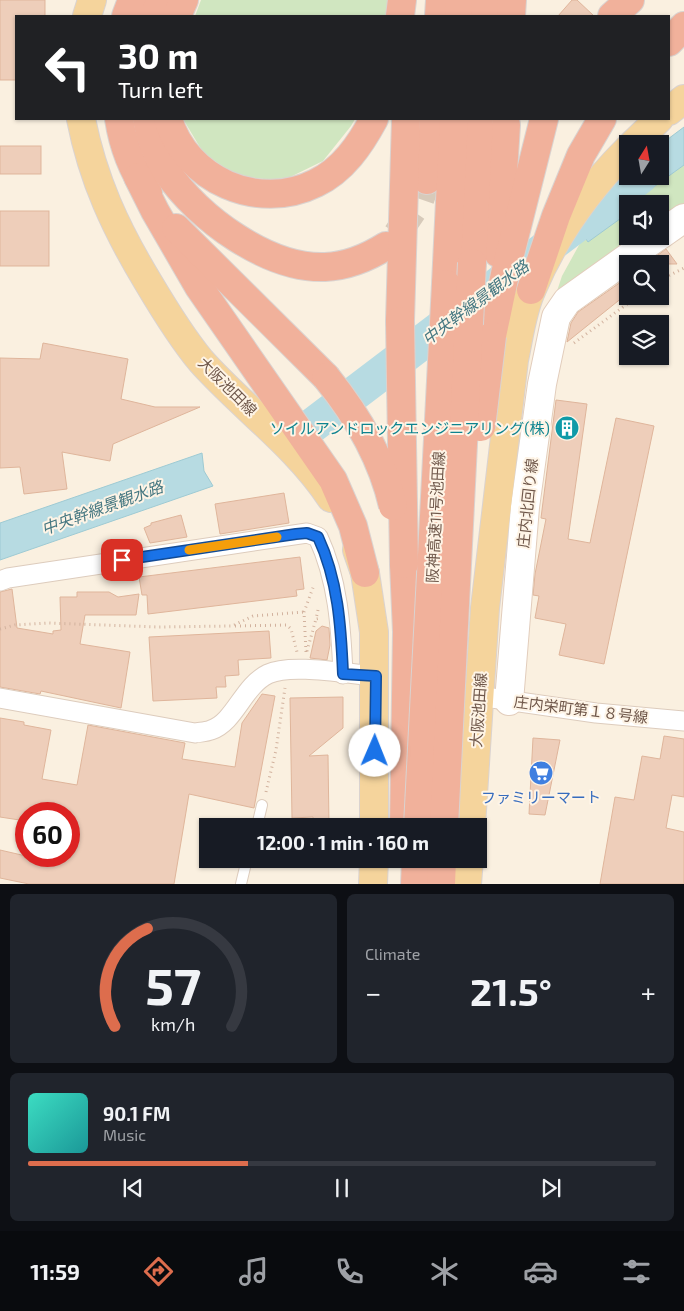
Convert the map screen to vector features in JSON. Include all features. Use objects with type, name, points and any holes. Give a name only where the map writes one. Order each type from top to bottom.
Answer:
[{"type":"highway","points":[[126,15],[132,0]]},
{"type":"highway","points":[[154,15],[161,0]]},
{"type":"highway","points":[[177,15],[184,0]]},
{"type":"highway","points":[[400,15],[402,0]]},
{"type":"highway","points":[[408,15],[409,0]]},
{"type":"highway","points":[[439,15],[440,0]]},
{"type":"highway","points":[[459,15],[460,0]]},
{"type":"highway","points":[[485,15],[486,0]]},
{"type":"highway","points":[[511,15],[512,0]]},
{"type":"highway","points":[[613,15],[630,0]]},
{"type":"highway","points":[[670,41],[684,26]]},
{"type":"highway","points":[[119,120],[127,151],[138,177],[155,211],[199,287],[270,390],[310,459],[344,501],[360,549],[365,573]]},
{"type":"highway","points":[[147,120],[156,149],[167,171],[181,190],[216,222],[255,248],[288,262],[324,267],[356,261],[386,246]]},
{"type":"highway","points":[[168,120],[177,140],[189,158],[204,173],[223,184],[244,191],[265,194],[284,194],[300,189],[316,183],[332,173],[350,157],[373,120]]},
{"type":"highway","points":[[404,818],[407,632],[400,321],[406,120]]},
{"type":"highway","points":[[427,180],[434,120]]},
{"type":"highway","name":"阪神高速11号池田線","points":[[418,818],[454,120]]},
{"type":"highway","name":"阪神高速11号池田線","points":[[444,818],[479,120]]},
{"type":"highway","points":[[456,592],[507,240],[544,120]]},
{"type":"highway","points":[[531,290],[556,216],[582,155],[601,120]]},
{"type":"highway","points":[[506,126],[507,240]]},
{"type":"highway","points":[[138,177],[170,222],[326,377],[356,418],[383,470],[391,496],[404,564]]},
{"type":"highway","points":[[403,868],[403,884]]},
{"type":"highway","points":[[415,884],[416,868]]},
{"type":"highway","points":[[441,884],[442,868]]},
{"type":"main road","points":[[88,15],[92,0]]},
{"type":"main road","points":[[670,110],[684,99]]},
{"type":"main road","name":"大阪池田線","points":[[81,120],[99,187],[132,255],[157,298],[202,361],[242,402],[310,459]]},
{"type":"main road","points":[[642,135],[658,120]]},
{"type":"main road","name":"大阪池田線","points":[[471,818],[478,696],[486,598],[514,360],[531,290],[563,230],[600,179],[619,159]]},
{"type":"main road","points":[[365,573],[374,632],[376,676],[374,818]]},
{"type":"main road","points":[[373,884],[374,868]]},
{"type":"main road","points":[[468,884],[469,868]]},
{"type":"street","name":"庄内北回り線","points":[[669,229],[684,218]]},
{"type":"street","name":"庄内北回り線","points":[[509,701],[525,507],[542,384],[556,317],[568,301],[646,245]]},
{"type":"street","points":[[0,581],[27,575],[307,533],[318,537],[334,585],[340,614],[343,674]]},
{"type":"street","points":[[0,698],[195,733],[211,730],[222,724],[249,688],[268,674],[300,663],[343,674],[376,676]]},
{"type":"street","name":"庄内栄町第１８号線","points":[[478,696],[596,713],[684,721]]},
{"type":"lane","points":[[258,818],[262,805]]},
{"type":"lane","points":[[241,884],[245,868]]},
{"type":"path","points":[[669,276],[684,268]]},
{"type":"path","points":[[569,347],[626,305]]},
{"type":"path","points":[[300,663],[304,612],[318,580]]},
{"type":"path","points":[[232,626],[253,616],[304,612]]},
{"type":"path","points":[[262,805],[300,663],[316,618]]},
{"type":"path","points":[[0,629],[15,625],[48,623],[158,627],[288,625],[291,629],[300,663]]},
{"type":"green space","points":[[201,0],[391,0],[388,15],[195,15]]},
{"type":"green space","points":[[184,120],[354,120],[323,161],[282,181],[237,176],[204,154]]},
{"type":"green space","points":[[684,165],[684,210],[669,221],[669,195],[642,195],[656,185],[669,185],[669,176]]},
{"type":"green space","points":[[619,215],[619,245],[635,245],[554,300],[562,276],[584,236],[588,242]]},
{"type":"water","points":[[684,127],[684,165],[669,176],[669,138]]},
{"type":"water","points":[[621,185],[656,185],[642,195],[619,195],[619,220],[588,242],[584,236],[596,216]]},
{"type":"water","points":[[202,453],[204,471],[213,486],[0,560],[0,523]]},
{"type":"building","points":[[0,0],[45,0],[45,15],[15,15],[15,80],[0,80]]},
{"type":"building","points":[[572,0],[577,0],[593,15],[559,15]]},
{"type":"building","points":[[0,146],[41,146],[41,174],[0,174]]},
{"type":"building","points":[[0,211],[49,211],[49,266],[0,266]]},
{"type":"building","points":[[666,249],[677,264],[669,264],[669,255],[658,255]]},
{"type":"building","points":[[619,283],[619,300],[567,342],[571,323],[578,312]]},
{"type":"building","points":[[43,343],[128,359],[121,399],[155,407],[200,407],[113,444],[110,461],[62,452],[67,489],[24,494],[20,467],[0,468],[0,358],[40,359]]},
{"type":"building","points":[[556,400],[587,404],[568,539],[590,543],[616,418],[654,426],[604,664],[559,655],[566,624],[535,618],[539,596],[533,595],[535,574],[546,519],[541,518]]},
{"type":"building","points":[[284,493],[289,523],[220,534],[215,504]]},
{"type":"building","points":[[181,515],[187,537],[150,543],[144,528],[151,525],[151,523]]},
{"type":"building","points":[[300,557],[304,589],[296,590],[297,596],[148,614],[147,595],[142,595],[139,577]]},
{"type":"building","points":[[12,589],[17,628],[53,634],[53,631],[61,630],[60,597],[77,597],[77,592],[109,592],[118,597],[139,594],[136,615],[85,615],[80,644],[130,652],[121,708],[41,691],[40,694],[0,687],[0,592]]},
{"type":"building","points":[[322,626],[329,628],[330,645],[327,660],[310,658],[316,631]]},
{"type":"building","points":[[269,631],[271,658],[238,660],[239,675],[225,676],[226,687],[216,687],[217,698],[153,701],[149,637]]},
{"type":"building","points":[[262,694],[275,696],[254,808],[189,794],[174,884],[29,884],[0,878],[0,850],[15,853],[15,867],[80,867],[80,802],[15,802],[15,819],[0,817],[0,718],[24,722],[24,725],[51,730],[42,779],[77,785],[88,725],[185,743],[182,759],[235,767],[242,723]]},
{"type":"building","points":[[343,697],[343,728],[309,756],[328,755],[329,818],[292,818],[290,698]]},
{"type":"building","points":[[664,736],[684,739],[684,797],[672,795],[666,828],[684,832],[684,884],[600,884],[615,797],[634,800],[642,756],[660,759]]},
{"type":"building","points":[[533,738],[560,740],[545,815],[529,814]]},
{"type":"waterway","name":"中央幹線景観水路","points":[[309,428],[629,185]]},
{"type":"tunnel","points":[[397,234],[420,200],[427,180]]},
{"type":"slow traffic","points":[[189,550],[277,537]]},
{"type":"place","name":"ソイルアンドロックエンジニアリング(株)","points":[[567,428]]},
{"type":"place","name":"ファミリーマート","points":[[541,773]]},
{"type":"route","points":[[122,560],[296,534],[307,533],[318,537],[334,585],[340,614],[343,674],[376,676],[375,751]]}]
